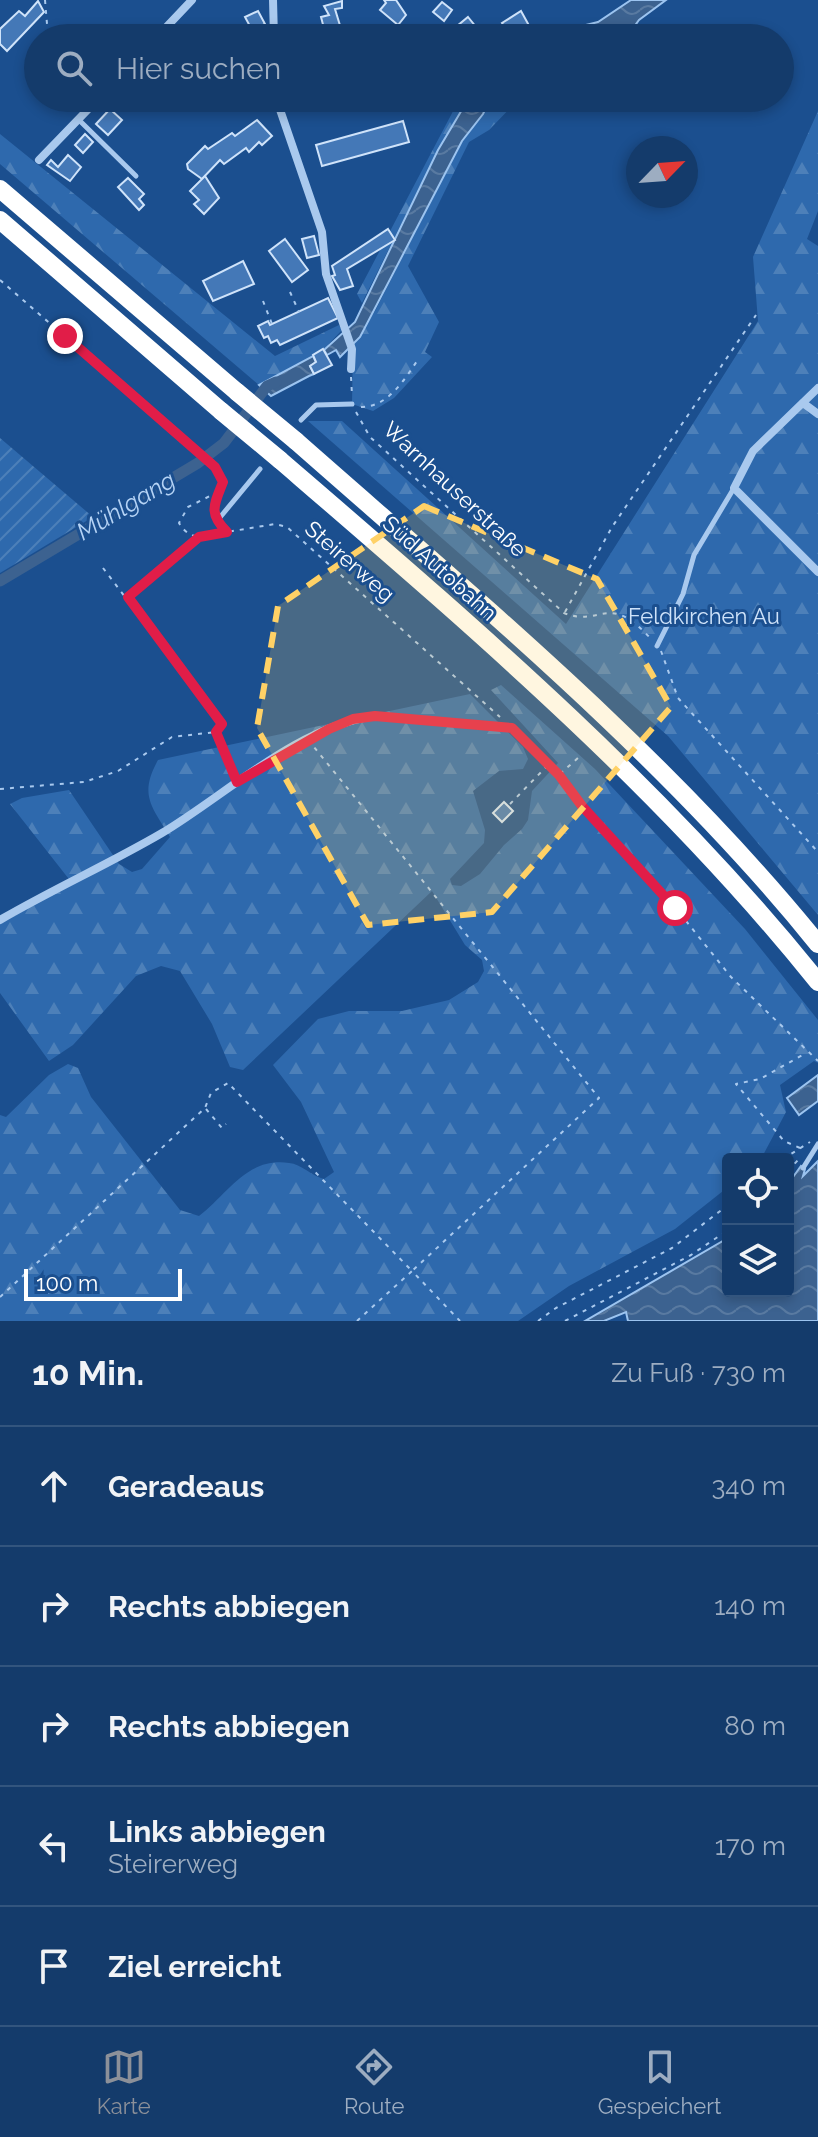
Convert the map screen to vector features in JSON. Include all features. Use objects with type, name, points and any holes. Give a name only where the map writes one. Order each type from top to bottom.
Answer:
[{"type":"highway","name":"Süd Autobahn","points":[[0,189],[296,441],[540,658],[636,749],[718,833],[818,944]]},
{"type":"highway","name":"Süd Autobahn","points":[[0,220],[419,580],[617,764],[699,847],[818,982]]},
{"type":"street","points":[[169,24],[192,0]]},
{"type":"street","points":[[273,0],[274,24]]},
{"type":"street","points":[[39,160],[86,112]]},
{"type":"street","points":[[281,112],[320,225],[326,274],[352,349],[351,369]]},
{"type":"street","points":[[818,388],[753,451],[734,488],[818,572]]},
{"type":"street","points":[[803,403],[818,414]]},
{"type":"street","points":[[0,920],[159,835],[237,782],[309,740],[353,719],[375,716],[512,728]]},
{"type":"lane","points":[[78,120],[136,176]]},
{"type":"lane","points":[[301,420],[316,405],[352,404]]},
{"type":"lane","points":[[217,521],[260,469]]},
{"type":"lane","points":[[657,646],[683,594],[694,555],[734,488]]},
{"type":"lane","points":[[803,1168],[818,1144]]},
{"type":"path","points":[[45,0],[47,24]]},
{"type":"path","points":[[0,280],[215,467],[223,482],[213,508],[217,521],[227,532]]},
{"type":"path","points":[[290,292],[299,312]]},
{"type":"path","points":[[263,301],[272,324]]},
{"type":"path","points":[[564,613],[612,527],[756,315]]},
{"type":"path","points":[[352,404],[363,407],[383,400],[417,361]]},
{"type":"path","name":"Warnhauserstraße","points":[[351,369],[352,404],[370,437],[564,613]]},
{"type":"path","points":[[199,537],[185,532],[179,523],[181,514],[219,492]]},
{"type":"path","name":"Steirerweg","points":[[199,537],[275,524],[287,527],[490,708]]},
{"type":"path","points":[[128,597],[199,537]]},
{"type":"path","points":[[0,789],[84,782],[118,771],[172,737],[216,732],[222,724],[103,568]]},
{"type":"path","points":[[564,613],[613,611]]},
{"type":"path","points":[[678,698],[818,852]]},
{"type":"path","points":[[512,728],[559,775],[582,806],[654,881],[731,977],[818,1061]]},
{"type":"path","points":[[216,732],[237,782]]},
{"type":"path","points":[[309,740],[599,1098],[357,1321]]},
{"type":"path","points":[[559,775],[579,757]]},
{"type":"path","points":[[510,804],[548,764]]},
{"type":"path","points":[[800,1148],[784,1141],[736,1084],[760,1079],[807,1052]]},
{"type":"path","points":[[0,1297],[205,1108],[211,1093],[228,1083],[460,1321]]},
{"type":"path","points":[[205,1108],[222,1128],[226,1124]]},
{"type":"path","points":[[792,1153],[818,1137]]},
{"type":"path","points":[[538,1321],[556,1308],[672,1248],[722,1210]]},
{"type":"path","points":[[565,1321],[691,1255],[722,1234]]},
{"type":"highlighted area","points":[[424,506],[597,579],[671,707],[492,912],[368,925],[257,728],[278,606]]},
{"type":"green space","name":"Feldkirchen Au","points":[[818,111],[818,211],[807,239],[818,246],[818,915],[668,736],[308,421],[342,421],[566,624],[758,321],[753,257]]},
{"type":"green space","points":[[453,112],[461,112],[438,150],[362,303],[357,294]]},
{"type":"green space","points":[[506,112],[489,130],[469,142],[408,266],[439,322],[425,352],[432,357],[394,398],[373,411],[352,404],[353,345],[375,311],[462,141],[483,114]]},
{"type":"green space","points":[[0,134],[275,356],[339,325],[342,330],[322,351],[259,385],[0,164]]},
{"type":"green space","points":[[0,438],[93,517],[0,573]]},
{"type":"green space","points":[[501,685],[595,769],[745,929],[818,1020],[818,1063],[814,1061],[780,1085],[786,1112],[764,1153],[722,1153],[722,1192],[675,1229],[569,1286],[518,1321],[0,1321],[0,1115],[6,1117],[49,1075],[68,1064],[78,1068],[91,1097],[180,1210],[199,1216],[239,1179],[261,1166],[293,1164],[324,1179],[334,1172],[301,1102],[273,1065],[318,1019],[349,1011],[402,1011],[449,1000],[478,982],[484,971],[482,960],[465,945],[432,891],[243,1070],[230,1067],[212,1024],[180,971],[161,966],[136,976],[73,1045],[49,1061],[0,993],[0,924],[72,883],[10,804],[22,798],[69,790],[119,864],[132,872],[142,869],[170,837],[153,808],[148,791],[158,760],[470,694],[523,747],[528,759],[523,769],[499,771],[473,791],[485,830],[484,843],[450,879],[452,885],[461,886],[480,874],[522,829],[528,820],[532,791],[558,763],[491,690]]},
{"type":"water","points":[[631,0],[666,0],[636,24],[590,24]]},
{"type":"water","points":[[461,112],[484,112],[462,141],[360,337],[340,357],[336,350],[327,355],[324,350],[355,322],[438,150]]},
{"type":"water","points":[[313,356],[316,362],[310,366],[314,374],[271,396],[259,385]]},
{"type":"water","points":[[818,1075],[818,1101],[799,1115],[787,1098]]},
{"type":"water","points":[[818,1161],[818,1321],[628,1321],[626,1312],[604,1321],[585,1321],[722,1241],[722,1297],[794,1297],[794,1176],[801,1166],[805,1169],[803,1176]]},
{"type":"building","points":[[384,0],[396,0],[406,15],[399,24],[380,10],[386,3]]},
{"type":"building","points":[[38,1],[44,12],[33,24],[24,24],[24,33],[7,51],[0,44],[0,29],[19,11],[25,16]]},
{"type":"building","points":[[342,1],[342,8],[335,9],[340,24],[323,24],[321,17],[329,15],[324,6]]},
{"type":"building","points":[[442,2],[452,10],[444,21],[433,12]]},
{"type":"building","points":[[258,11],[265,24],[249,24],[245,17]]},
{"type":"building","points":[[521,11],[528,24],[503,24]]},
{"type":"building","points":[[468,17],[474,24],[460,24]]},
{"type":"building","points":[[107,112],[113,112],[122,120],[108,135],[96,124]]},
{"type":"building","points":[[257,120],[272,136],[262,145],[259,142],[249,152],[246,148],[224,164],[220,160],[202,179],[188,169],[187,164],[205,146],[208,149],[232,133],[235,136]]},
{"type":"building","points":[[403,121],[409,142],[322,166],[316,145]]},
{"type":"building","points":[[85,134],[93,142],[83,153],[75,145]]},
{"type":"building","points":[[68,155],[81,167],[70,181],[47,165],[51,160],[58,167]]},
{"type":"building","points":[[205,176],[219,198],[204,214],[194,204],[199,200],[190,191]]},
{"type":"building","points":[[128,178],[144,194],[139,199],[144,205],[139,210],[118,187]]},
{"type":"building","points":[[388,229],[395,240],[347,269],[353,286],[340,290],[332,276],[335,275],[332,266]]},
{"type":"building","points":[[314,236],[319,255],[307,258],[302,239]]},
{"type":"building","points":[[285,239],[308,270],[292,282],[269,251]]},
{"type":"building","points":[[243,261],[254,284],[213,301],[203,281]]},
{"type":"building","points":[[328,298],[338,318],[280,345],[277,340],[271,343],[268,336],[264,338],[258,326],[268,321],[270,325]]},
{"type":"building","points":[[323,349],[332,365],[314,374],[310,366],[316,362],[313,355]]},
{"type":"building","points":[[504,802],[513,811],[502,822],[493,813]]},
{"type":"waterway","name":"Mühlgang","points":[[0,581],[198,463],[224,443],[267,386],[276,382]]},
{"type":"route","points":[[65,336],[215,467],[223,482],[214,500],[213,515],[227,532],[199,537],[128,597],[222,724],[216,732],[237,782],[329,729],[353,719],[375,716],[512,728],[559,775],[582,806],[654,881],[675,908]]}]
